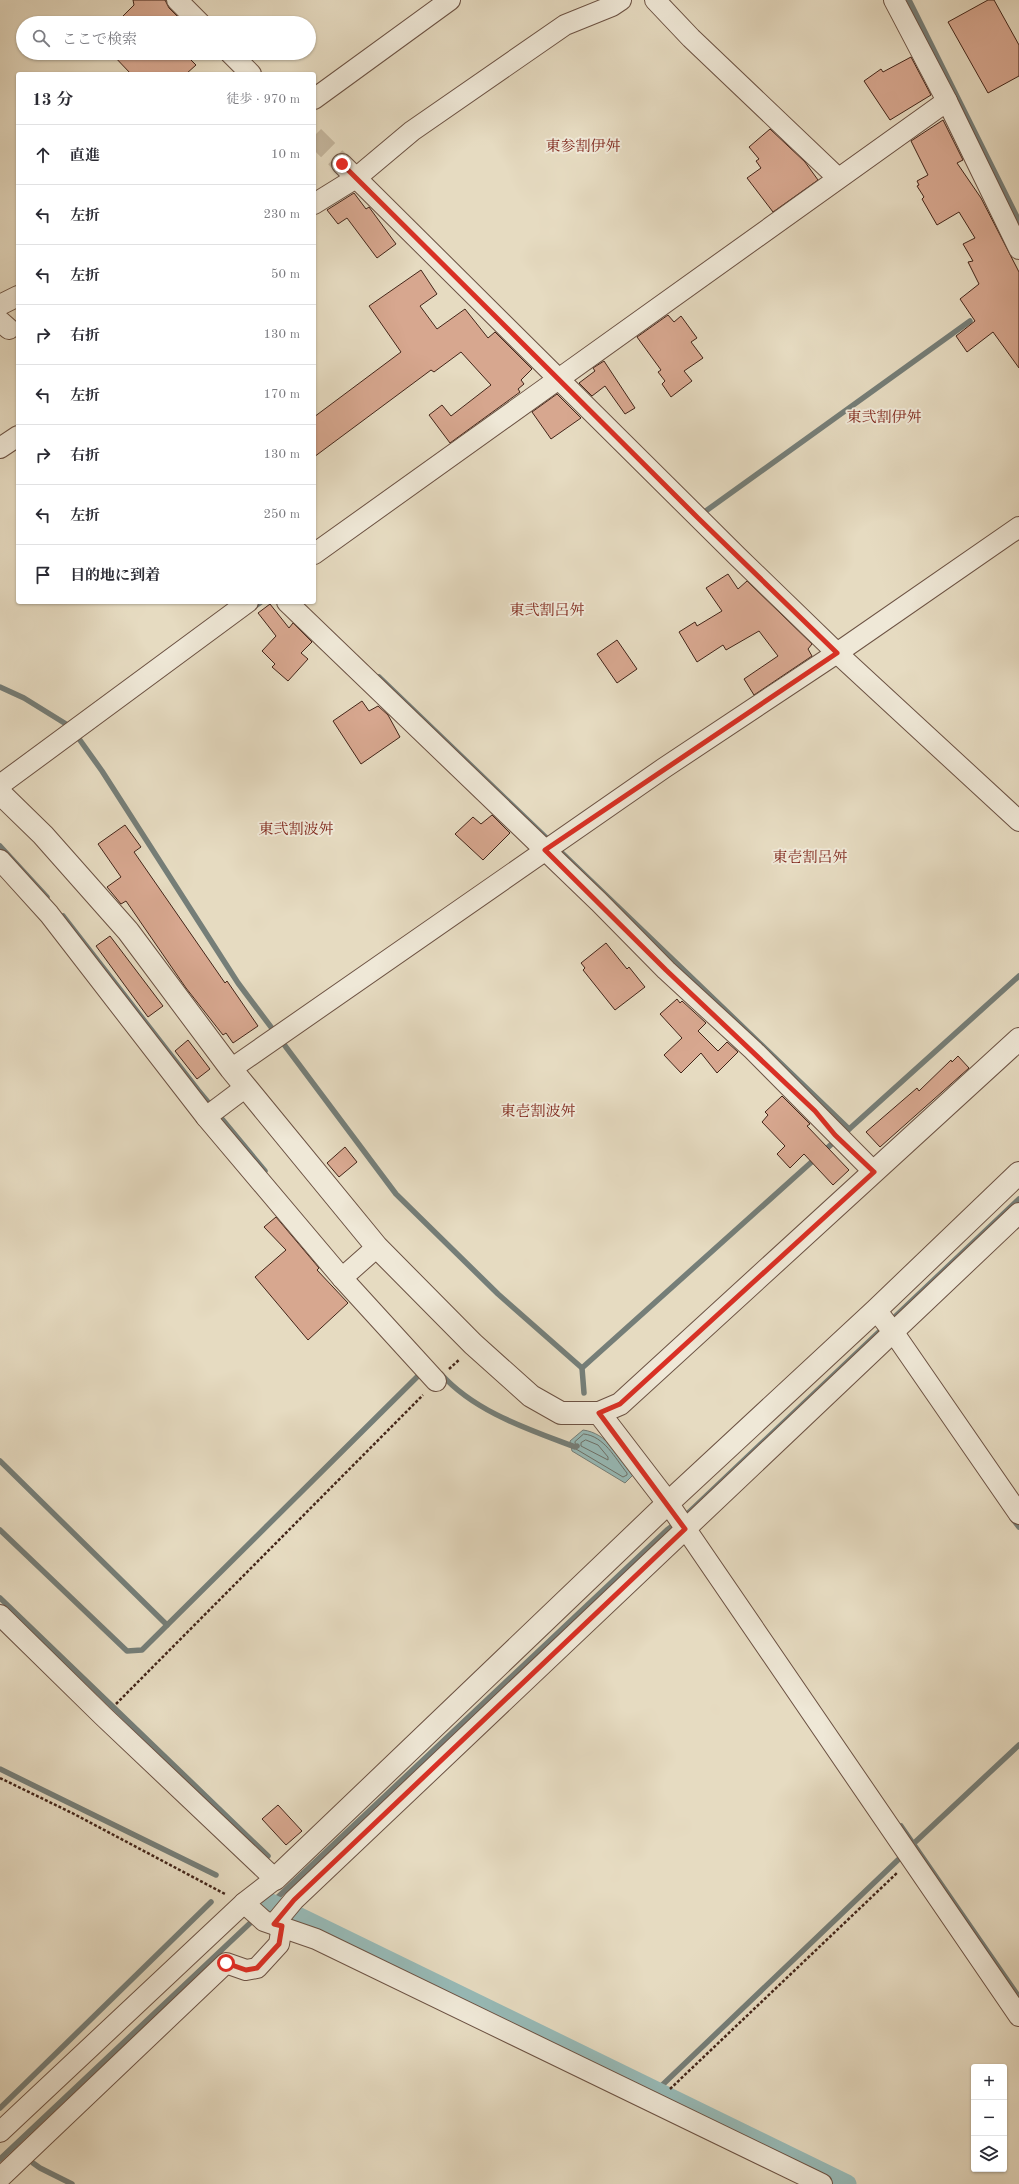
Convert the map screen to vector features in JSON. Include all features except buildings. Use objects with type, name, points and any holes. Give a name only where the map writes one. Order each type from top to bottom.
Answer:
[{"type":"street","points":[[177,0],[193,16]]},
{"type":"street","points":[[316,98],[450,0]]},
{"type":"street","points":[[316,202],[349,171],[412,131],[533,46],[565,25],[612,6],[621,0]]},
{"type":"street","points":[[655,0],[691,38],[838,178]]},
{"type":"street","points":[[894,0],[947,101],[1019,249]]},
{"type":"street","points":[[237,60],[249,72]]},
{"type":"street","points":[[316,553],[562,375],[947,101]]},
{"type":"street","points":[[349,171],[562,375],[841,650],[1019,821]]},
{"type":"street","points":[[0,305],[16,297]]},
{"type":"street","points":[[0,448],[16,437]]},
{"type":"street","points":[[231,1069],[670,764],[841,650],[1019,527]]},
{"type":"street","points":[[0,785],[245,604]]},
{"type":"street","points":[[289,604],[552,846],[666,970],[809,1106],[838,1138],[874,1172]]},
{"type":"street","points":[[0,793],[43,835],[128,931],[231,1069],[377,1247],[473,1344],[531,1396],[561,1413],[599,1413],[620,1404],[1019,1039]]},
{"type":"street","points":[[0,860],[49,914],[212,1113],[429,1373]]},
{"type":"street","points":[[212,1113],[246,1087]]},
{"type":"street","points":[[0,2132],[270,1915],[678,1518],[887,1328],[1019,1173]]},
{"type":"street","points":[[1,2175],[226,1963],[246,1970],[257,1968],[279,1944],[270,1915],[275,1879],[678,1518],[887,1328],[1019,1213]]},
{"type":"street","points":[[347,1274],[377,1247]]},
{"type":"street","points":[[887,1328],[1019,1514]]},
{"type":"street","points":[[599,1413],[678,1518],[1019,2016]]},
{"type":"street","points":[[0,1615],[103,1716],[275,1879]]},
{"type":"street","points":[[270,1915],[316,1939],[822,2184]]},
{"type":"path","points":[[116,1704],[393,1427],[429,1373]]},
{"type":"path","points":[[0,1778],[74,1814],[270,1915]]},
{"type":"path","points":[[666,2092],[912,1860]]},
{"type":"water","points":[[583,1430],[599,1436],[612,1446],[633,1475],[625,1483],[572,1451],[570,1441]]},
{"type":"waterway","points":[[909,0],[1019,221]]},
{"type":"waterway","points":[[703,513],[970,321]]},
{"type":"waterway","points":[[251,609],[258,604]]},
{"type":"waterway","points":[[379,677],[849,1129]]},
{"type":"waterway","points":[[0,687],[24,698],[66,724],[77,736],[102,771],[238,983],[396,1194],[498,1294],[582,1368]]},
{"type":"waterway","points":[[0,846],[47,897]]},
{"type":"waterway","points":[[63,916],[198,1090],[265,1171]]},
{"type":"waterway","points":[[847,1131],[1019,976]]},
{"type":"waterway","points":[[823,1152],[837,1139]]},
{"type":"waterway","points":[[584,1393],[582,1368],[816,1158]]},
{"type":"waterway","points":[[0,2159],[667,1530],[684,1517],[1019,1199]]},
{"type":"waterway","points":[[0,1530],[127,1651],[142,1650],[422,1372]]},
{"type":"waterway","points":[[441,1374],[470,1399],[486,1409],[521,1426],[575,1447],[577,1446]]},
{"type":"waterway","points":[[0,1461],[167,1625]]},
{"type":"waterway","points":[[1012,1518],[1019,1527]]},
{"type":"waterway","points":[[0,1598],[268,1856]]},
{"type":"waterway","points":[[912,1845],[1019,1745]]},
{"type":"waterway","points":[[0,1769],[216,1875]]},
{"type":"waterway","points":[[901,1826],[1019,1997]]},
{"type":"waterway","points":[[656,2091],[900,1858]]},
{"type":"waterway","points":[[0,2108],[211,1902]]},
{"type":"waterway","points":[[271,1903],[847,2184]]},
{"type":"waterway","points":[[33,2163],[72,2184]]},
{"type":"tunnel","points":[[316,138],[342,164]]},
{"type":"district","name":"東参割伊舛","points":[[583,147]]},
{"type":"district","name":"東弐割伊舛","points":[[884,418]]},
{"type":"district","name":"東弐割呂舛","points":[[547,611]]},
{"type":"district","name":"東弐割波舛","points":[[296,830]]},
{"type":"district","name":"東壱割呂舛","points":[[810,858]]},
{"type":"district","name":"東壱割波舛","points":[[538,1112]]},
{"type":"route","points":[[226,1963],[246,1970],[257,1968],[279,1944],[282,1926],[274,1924],[294,1900],[685,1529],[668,1503],[599,1413],[620,1404],[874,1172],[835,1135],[815,1111],[666,970],[545,850],[664,768],[837,653],[698,518],[342,164]]}]
